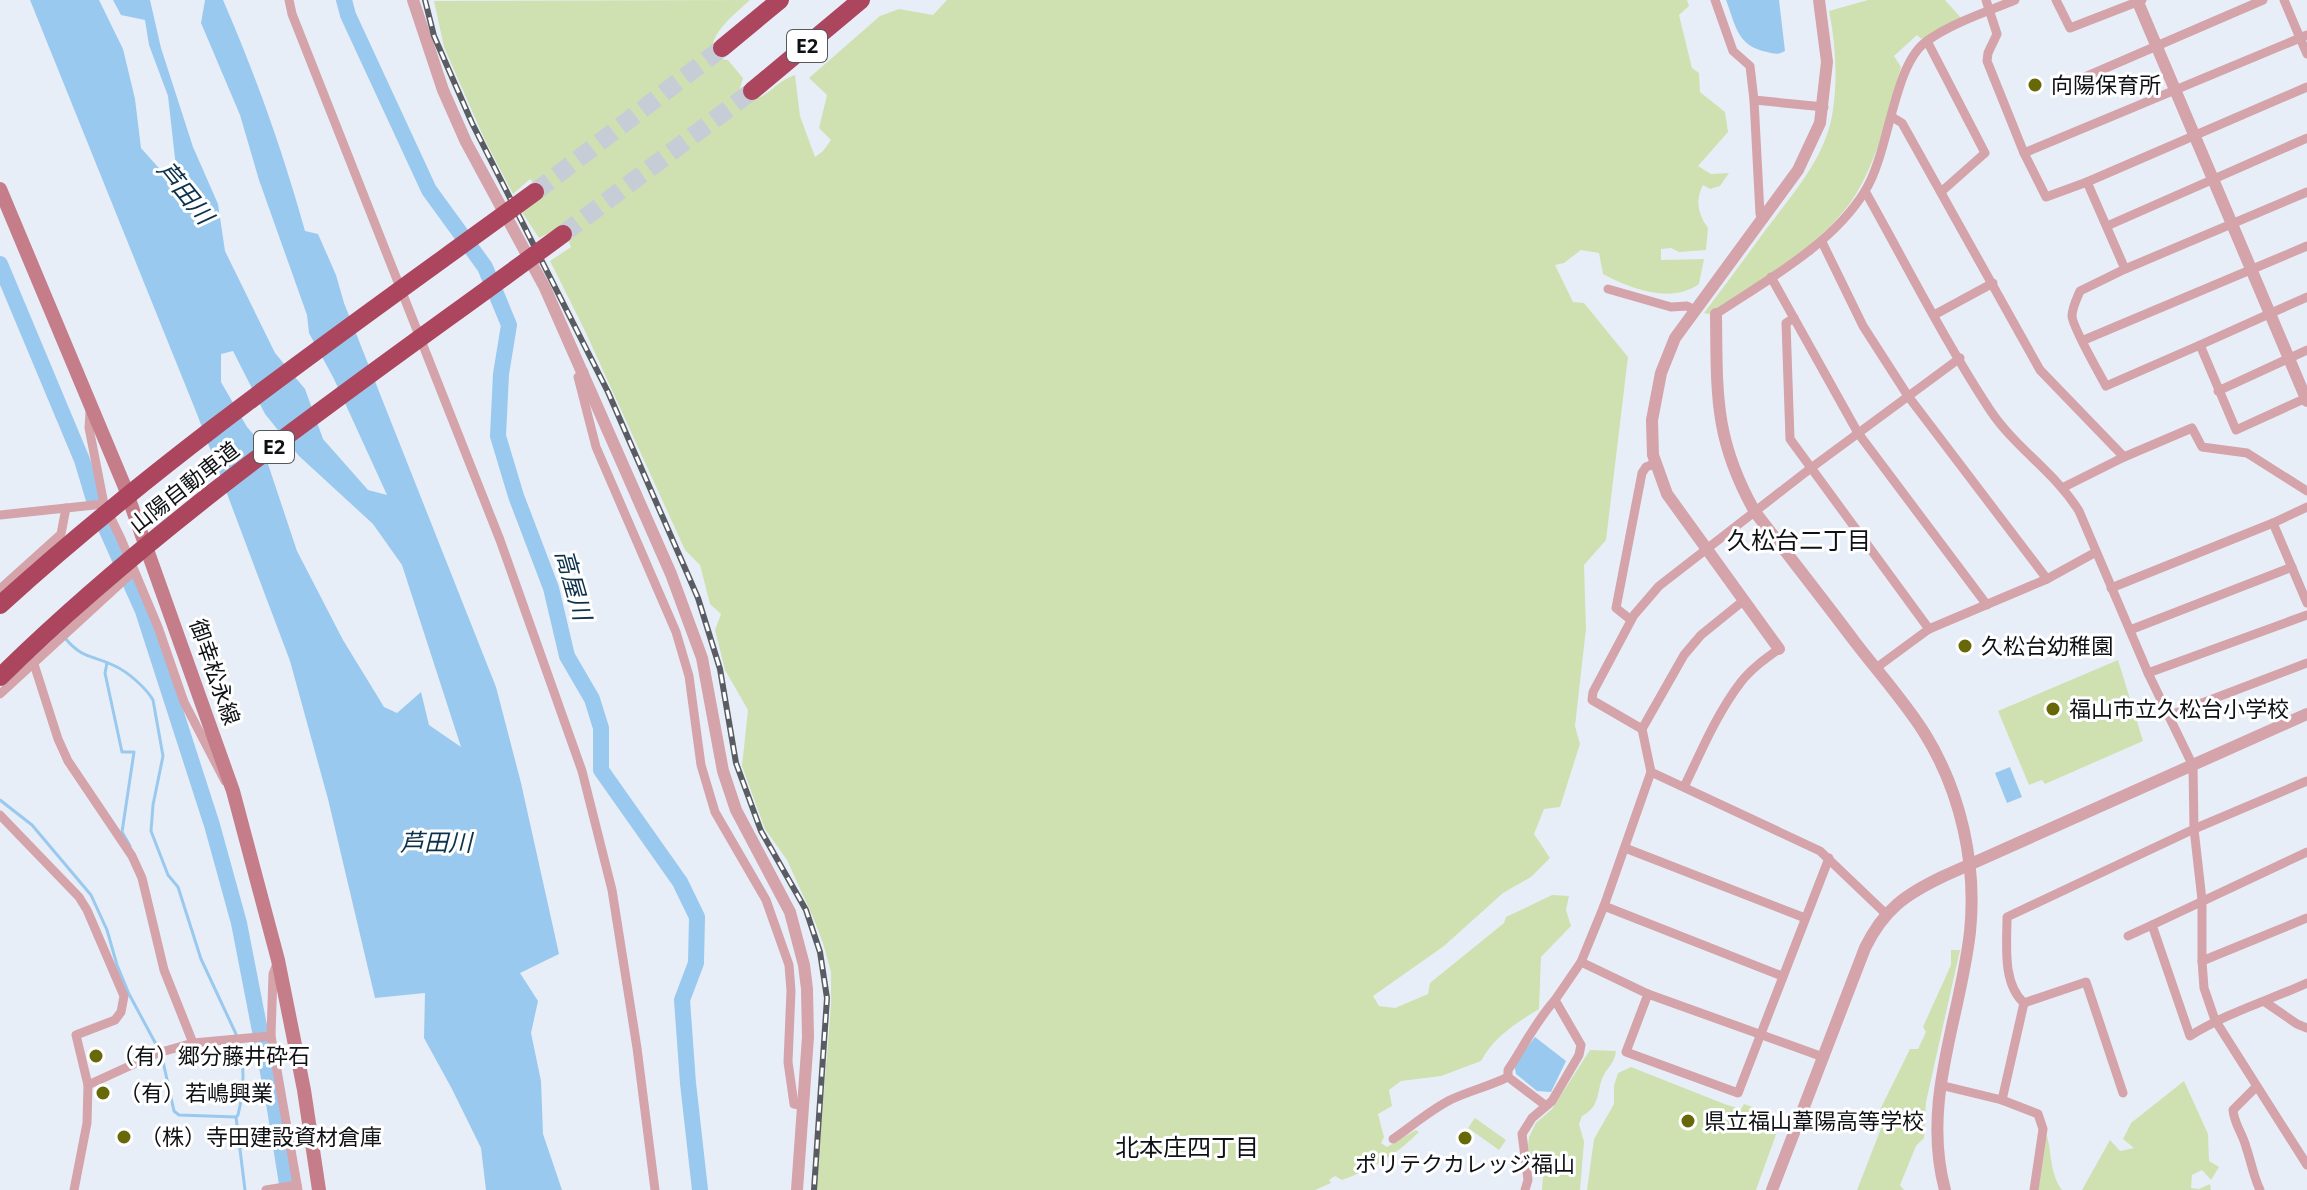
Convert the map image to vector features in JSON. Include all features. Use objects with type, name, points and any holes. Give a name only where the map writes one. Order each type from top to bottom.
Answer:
[{"type":"highway","name":"E2","points":[[722,48],[780,0]]},
{"type":"highway","name":"E2","points":[[752,91],[861,0]]},
{"type":"highway","name":"山陽自動車道","points":[[0,605],[88,528],[205,435],[535,192]]},
{"type":"highway","name":"山陽自動車道","points":[[0,677],[103,584],[209,497],[563,234]]},
{"type":"main road","name":"御幸松永線","points":[[0,189],[124,485],[233,791],[278,960],[304,1090],[319,1190]]},
{"type":"street","points":[[289,0],[500,540],[582,771],[612,890],[655,1190]]},
{"type":"street","points":[[413,0],[443,90],[466,142],[545,288],[688,617],[702,658],[723,771],[736,810],[777,885],[799,941],[807,989],[808,1037],[797,1190]]},
{"type":"street","points":[[1715,0],[1733,51],[1750,66],[1760,214],[1764,219]]},
{"type":"street","points":[[1684,787],[1722,711],[1741,683],[1779,649],[1667,494],[1656,463],[1652,420],[1661,373],[1675,338],[1798,170],[1820,123],[1827,62],[1819,0]]},
{"type":"street","points":[[1986,0],[1997,34],[1987,61],[2024,153],[2046,197],[2307,87]]},
{"type":"street","points":[[1945,1190],[1938,1167],[1935,1114],[1969,934],[1971,866],[1963,825],[1926,735],[1755,512],[1739,483],[1722,429],[1717,399],[1716,314],[1822,242],[1865,191],[1882,152],[1905,67],[1927,41],[2015,0]]},
{"type":"street","points":[[2056,0],[2070,28],[2139,1],[2306,399],[2236,430],[2200,345]]},
{"type":"street","points":[[2071,83],[2263,0]]},
{"type":"street","points":[[2284,0],[2304,36],[2307,54]]},
{"type":"street","points":[[2024,153],[2304,36]]},
{"type":"street","points":[[1927,41],[1985,153],[1941,192]]},
{"type":"street","points":[[1754,100],[1824,107]]},
{"type":"street","points":[[1892,117],[1902,123],[2040,370],[2124,457]]},
{"type":"street","points":[[2107,226],[2307,138]]},
{"type":"street","points":[[2087,182],[2125,269]]},
{"type":"street","points":[[1865,191],[1990,410],[2005,430],[2064,487],[2079,511],[2148,673],[2193,766],[2204,988],[2215,1020],[2307,1165]]},
{"type":"street","points":[[2307,192],[2080,291],[2072,316],[2075,329],[2084,340],[2106,386],[2307,297]]},
{"type":"street","points":[[1822,242],[1863,326],[1908,396],[2047,579]]},
{"type":"street","points":[[2084,340],[2307,246]]},
{"type":"street","points":[[1771,277],[1858,433],[1987,605]]},
{"type":"street","points":[[1934,315],[1993,283]]},
{"type":"street","points":[[1608,289],[1671,307],[1687,306],[1695,310]]},
{"type":"street","points":[[1794,318],[1786,323],[1790,439],[1929,629]]},
{"type":"street","points":[[2218,391],[2307,350]]},
{"type":"street","points":[[1642,729],[1592,700],[1593,692],[1631,620],[1659,586],[1960,358]]},
{"type":"street","points":[[584,372],[578,377],[596,447],[676,632],[689,676],[701,765],[715,812],[766,900],[789,965],[788,1062],[794,1104],[804,1106]]},
{"type":"street","points":[[91,408],[89,428],[104,504],[129,575],[158,627],[184,702],[221,777],[233,791]]},
{"type":"street","points":[[2064,487],[2192,428],[2202,447],[2247,453],[2307,491]]},
{"type":"street","points":[[1631,620],[1616,608],[1642,473],[1646,467],[1656,463]]},
{"type":"street","points":[[0,515],[104,504]]},
{"type":"street","points":[[2111,588],[2307,507]]},
{"type":"street","points":[[0,589],[61,534],[66,508]]},
{"type":"street","points":[[2273,523],[2307,603]]},
{"type":"street","points":[[1876,668],[1929,629],[2047,579],[2096,552]]},
{"type":"street","points":[[2130,630],[2292,567]]},
{"type":"street","points":[[0,694],[129,575]]},
{"type":"street","points":[[1508,1077],[1508,1070],[1538,1019],[1581,962],[1604,906],[1651,772],[1642,729],[1684,655],[1701,635],[1743,601]]},
{"type":"street","points":[[2148,673],[2307,615]]},
{"type":"street","points":[[33,661],[68,761],[132,856],[142,878],[164,970],[193,1043]]},
{"type":"street","points":[[2168,716],[2307,663]]},
{"type":"street","points":[[1772,1190],[1865,948],[1886,914],[1912,891],[2307,714]]},
{"type":"street","points":[[1651,772],[1820,851],[1886,914]]},
{"type":"street","points":[[2024,1003],[2015,994],[2009,973],[2007,917],[2194,829],[2307,781]]},
{"type":"street","points":[[0,815],[79,897],[124,996],[121,1012],[115,1020],[76,1035],[88,1085],[87,1123],[74,1190]]},
{"type":"street","points":[[1625,848],[1805,918]]},
{"type":"street","points":[[2128,936],[2307,852]]},
{"type":"street","points":[[1648,994],[1626,1052],[1738,1093],[1829,858]]},
{"type":"street","points":[[1604,906],[1782,976]]},
{"type":"street","points":[[2202,961],[2307,918]]},
{"type":"street","points":[[2152,925],[2190,1036],[2215,1020],[2307,983]]},
{"type":"street","points":[[266,1190],[293,1187],[264,1036],[278,960]]},
{"type":"street","points":[[1581,962],[1648,994],[1823,1057]]},
{"type":"street","points":[[2024,1003],[2086,982],[2123,1093]]},
{"type":"street","points":[[1525,1190],[1528,1180],[1522,1134],[1532,1118],[1552,1101],[1579,1055],[1581,1045],[1555,1000]]},
{"type":"street","points":[[2265,1002],[2307,1028]]},
{"type":"street","points":[[2002,1100],[2024,1003]]},
{"type":"street","points":[[88,1085],[158,1053],[193,1043],[264,1036]]},
{"type":"street","points":[[1508,1077],[1545,1105]]},
{"type":"street","points":[[1393,1139],[1429,1111],[1508,1077]]},
{"type":"street","points":[[1940,1085],[2002,1100],[2038,1114],[2043,1129],[2034,1190]]},
{"type":"street","points":[[2256,1087],[2233,1110],[2260,1190]]},
{"type":"green space","points":[[750,0],[717,34],[712,50],[714,58],[728,60],[743,78],[737,98],[762,96],[795,75],[800,116],[815,157],[831,140],[819,128],[827,95],[809,78],[880,16],[899,9],[933,15],[947,0],[1687,0],[1689,6],[1679,15],[1692,68],[1699,73],[1700,92],[1725,112],[1728,132],[1698,166],[1711,174],[1729,173],[1720,186],[1710,189],[1703,185],[1699,196],[1699,207],[1708,228],[1706,250],[1679,252],[1671,248],[1661,249],[1661,260],[1704,259],[1699,284],[1688,290],[1664,294],[1638,289],[1603,274],[1599,253],[1581,250],[1564,263],[1555,265],[1573,302],[1584,303],[1628,357],[1606,540],[1584,565],[1586,629],[1575,726],[1580,744],[1560,807],[1544,809],[1534,834],[1550,858],[1531,877],[1503,893],[1444,946],[1373,996],[1379,1006],[1395,1008],[1428,994],[1430,983],[1504,923],[1506,917],[1552,895],[1569,896],[1566,910],[1571,926],[1541,957],[1539,1009],[1499,1038],[1481,1061],[1441,1076],[1401,1081],[1389,1090],[1392,1106],[1378,1114],[1384,1137],[1381,1143],[1387,1147],[1416,1130],[1419,1132],[1373,1166],[1342,1180],[1335,1176],[1329,1180],[1331,1183],[1315,1190],[816,1190],[831,972],[813,917],[787,860],[765,829],[742,766],[748,710],[725,670],[715,630],[721,614],[710,604],[700,565],[685,550],[550,261],[571,247],[563,226],[539,238],[522,212],[544,195],[530,179],[513,194],[484,138],[444,47],[434,1]]},
{"type":"green space","points":[[1868,0],[1945,0],[1962,19],[1921,39],[1917,35],[1894,56],[1901,67],[1883,132],[1864,179],[1843,212],[1827,230],[1789,261],[1709,314],[1704,313],[1796,189],[1822,147],[1832,116],[1836,77],[1829,11]]},
{"type":"green space","points":[[2118,660],[2143,741],[2045,784],[2042,780],[2029,785],[1998,711]]},
{"type":"green space","points":[[1951,950],[1960,950],[1926,1102],[1924,1138],[1916,1146],[1900,1185],[1904,1190],[1857,1190],[1884,1121],[1877,1116],[1910,1049],[1918,1049],[1926,1032],[1923,1027],[1951,965]]},
{"type":"green space","points":[[1590,1050],[1616,1051],[1602,1078],[1594,1105],[1582,1116],[1579,1124],[1584,1142],[1580,1190],[1542,1190],[1544,1162],[1537,1177],[1528,1146],[1529,1137],[1536,1123],[1552,1109]]},
{"type":"green space","name":"県立福山葦陽高等学校","points":[[1631,1067],[1727,1105],[1741,1109],[1744,1104],[1782,1118],[1756,1190],[1587,1190],[1594,1139],[1614,1104],[1618,1073]]},
{"type":"green space","points":[[2184,1081],[2208,1134],[2209,1161],[2219,1167],[2211,1180],[2202,1170],[2192,1175],[2191,1188],[2199,1189],[2210,1184],[2211,1190],[2082,1190],[2110,1140],[2120,1151],[2134,1148],[2123,1139],[2131,1123]]},
{"type":"green space","points":[[1475,1118],[1506,1140],[1499,1150],[1468,1128]]},
{"type":"green space","points":[[2043,1136],[2047,1136],[2053,1171],[2062,1190],[2035,1190]]},
{"type":"water","name":"芦田川","points":[[30,0],[99,0],[123,49],[135,99],[141,148],[174,185],[178,185],[168,96],[149,45],[145,20],[121,15],[113,0],[150,0],[161,48],[193,147],[218,204],[225,251],[275,353],[305,389],[323,439],[368,490],[387,495],[334,379],[309,333],[307,315],[259,180],[240,115],[201,23],[205,0],[223,0],[268,114],[305,231],[318,234],[336,275],[344,303],[496,687],[559,954],[520,973],[538,1001],[531,1033],[541,1081],[543,1134],[562,1190],[486,1190],[481,1148],[424,1038],[425,993],[375,998],[328,799],[290,661],[197,414]],"holes":[[[233,351],[265,414],[299,456],[373,524],[402,565],[461,747],[429,725],[421,692],[397,713],[384,707],[343,640],[297,551],[261,443],[247,427],[221,382],[221,354]]]},
{"type":"water","points":[[1726,0],[1779,0],[1785,51],[1774,54],[1757,49],[1743,40]]},
{"type":"water","points":[[2010,767],[2022,797],[2007,803],[1995,773]]},
{"type":"water","points":[[1535,1037],[1566,1061],[1551,1092],[1537,1091],[1516,1074],[1514,1064]]},
{"type":"waterway","name":"高屋川","points":[[344,0],[348,15],[429,190],[485,267],[509,325],[501,374],[498,436],[516,496],[551,588],[567,656],[592,699],[601,728],[601,770],[680,882],[697,917],[696,963],[682,1000],[700,1190]]},
{"type":"waterway","points":[[0,264],[82,460],[94,500]]},
{"type":"waterway","points":[[105,526],[143,611],[212,825],[239,923],[288,1190]]},
{"type":"waterway","points":[[65,638],[82,653],[125,672],[153,700],[163,756],[151,831],[168,875],[178,887],[201,959],[236,1034]]},
{"type":"waterway","points":[[107,663],[105,673],[122,752],[134,752],[122,832],[130,846]]},
{"type":"waterway","points":[[0,800],[32,825],[91,895],[129,994],[158,1048]]},
{"type":"waterway","points":[[240,1046],[243,1080],[236,1117],[245,1190]]},
{"type":"waterway","points":[[162,1057],[174,1111],[179,1115],[236,1117]]},
{"type":"tunnel","points":[[535,192],[722,48]]},
{"type":"tunnel","points":[[563,234],[752,91]]},
{"type":"railway","points":[[425,0],[434,36],[472,123],[608,392],[698,598],[720,669],[736,763],[761,831],[806,910],[820,952],[827,998],[814,1190]]},
{"type":"place","name":"向陽保育所","points":[[2035,85]]},
{"type":"place","name":"久松台幼稚園","points":[[1965,646]]},
{"type":"place","name":"福山市立久松台小学校","points":[[2053,709]]},
{"type":"place","name":"（有）郷分藤井砕石","points":[[96,1056]]},
{"type":"place","name":"（有）若嶋興業","points":[[103,1093]]},
{"type":"place","name":"県立福山葦陽高等学校","points":[[1688,1121]]},
{"type":"place","name":"（株）寺田建設資材倉庫","points":[[124,1137]]},
{"type":"place","name":"ポリテクカレッジ福山","points":[[1465,1138]]},
{"type":"district","name":"久松台二丁目","points":[[1799,541]]},
{"type":"district","name":"北本庄四丁目","points":[[1187,1148]]}]
